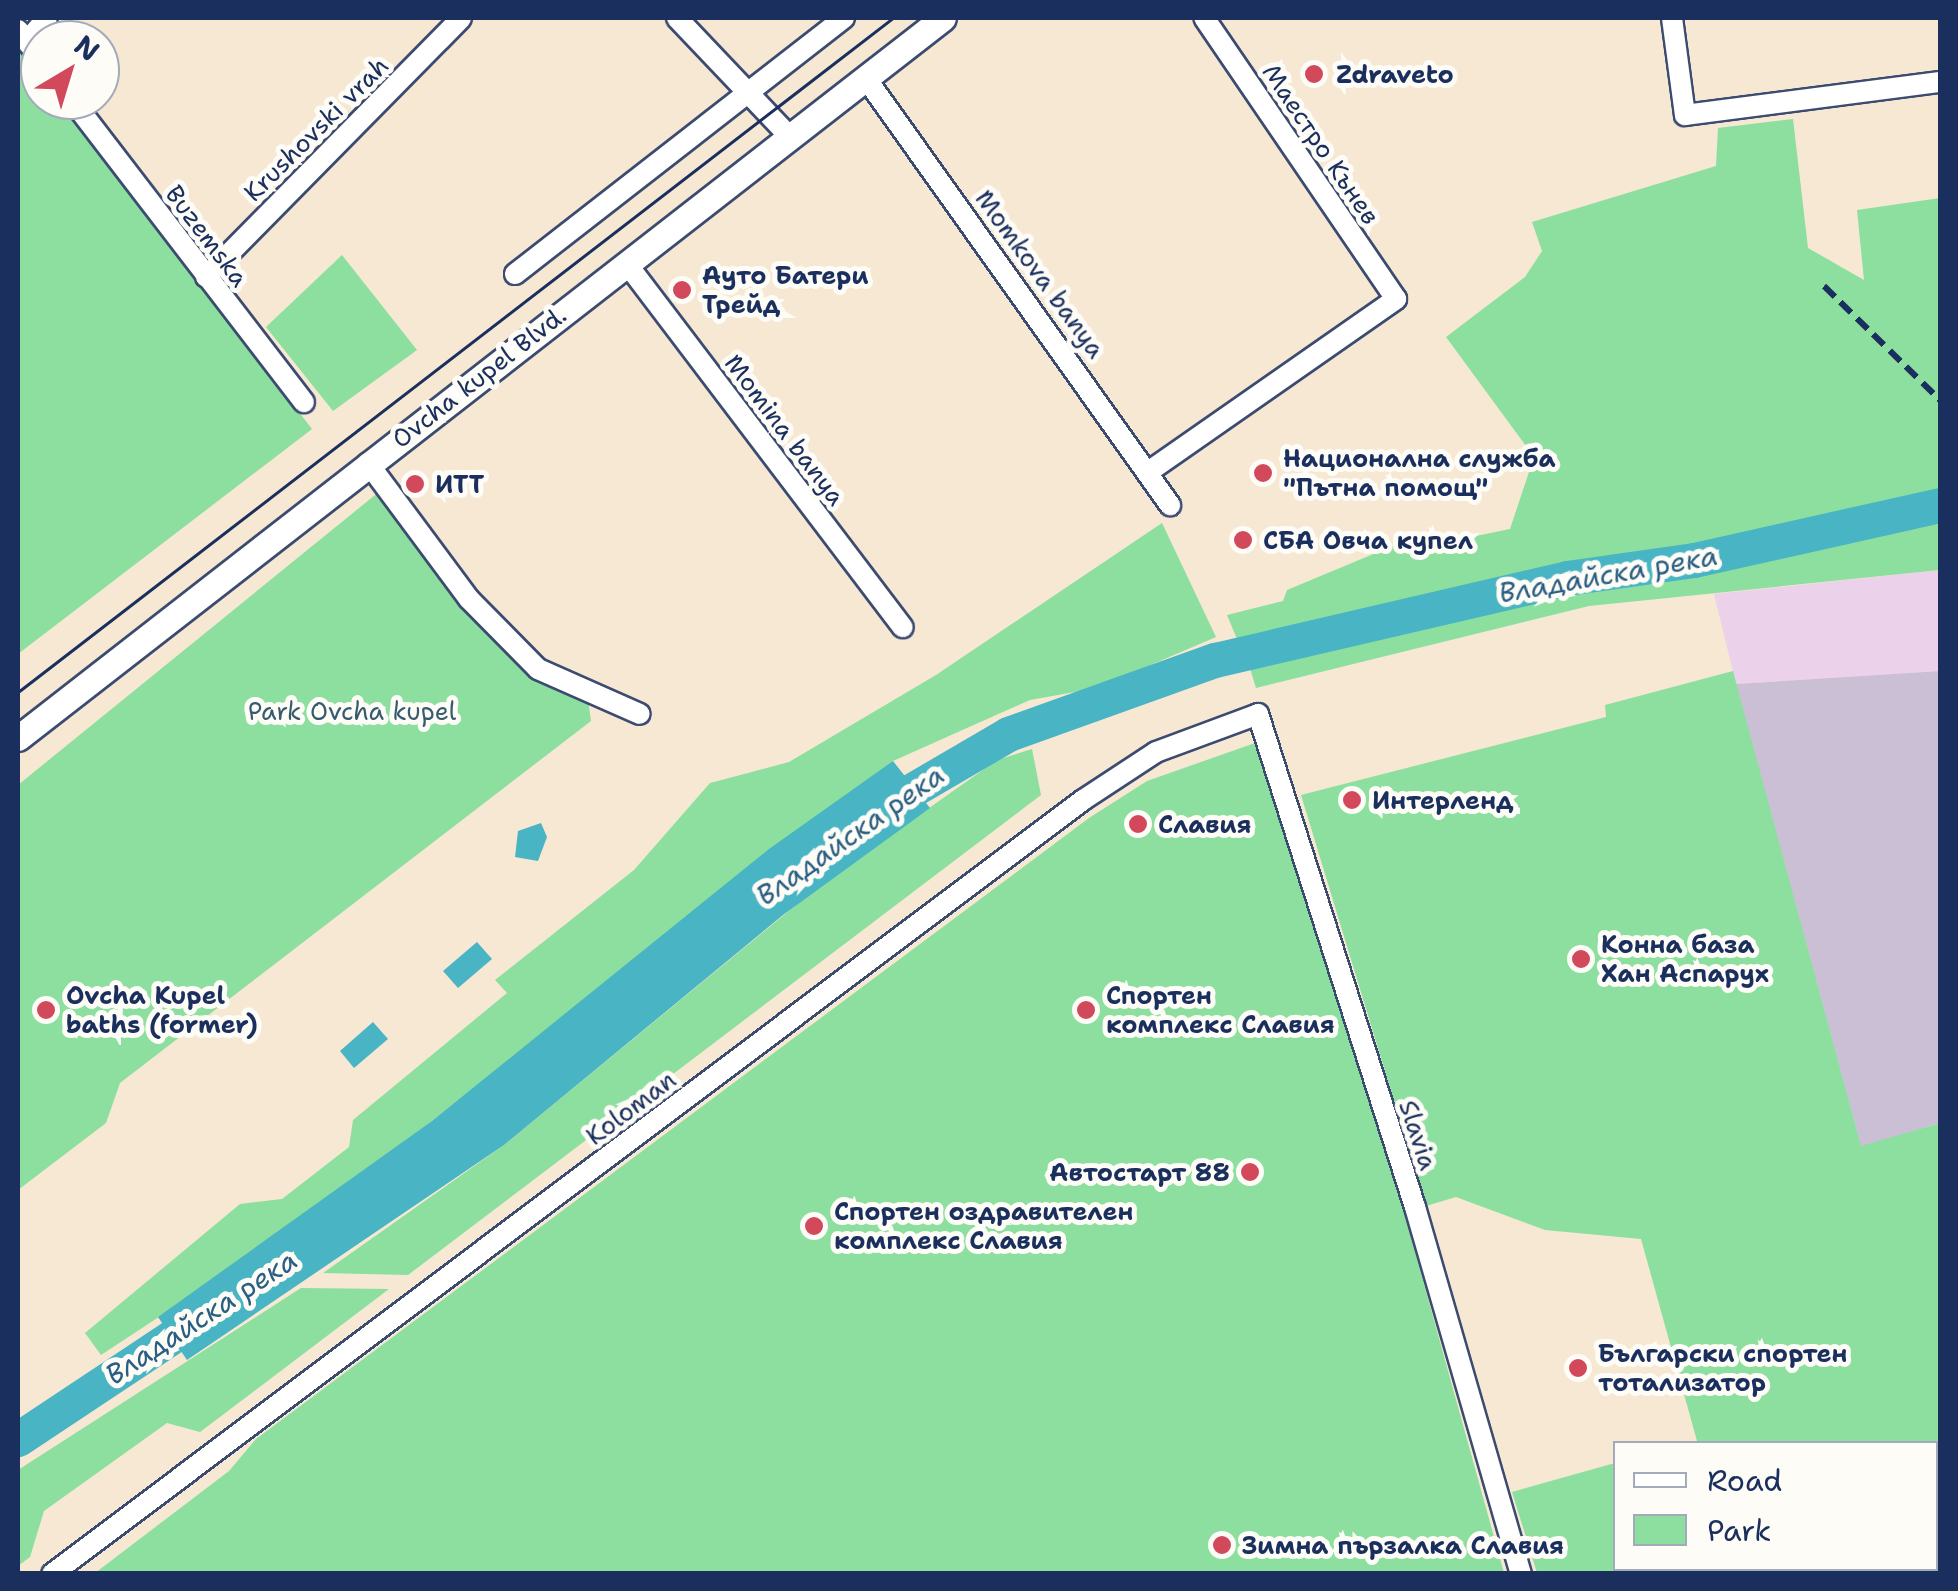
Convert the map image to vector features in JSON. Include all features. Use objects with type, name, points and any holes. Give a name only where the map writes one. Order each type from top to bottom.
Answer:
[{"type":"main road","name":"Ovcha kupel Blvd.","points":[[18,738],[943,18]]},
{"type":"street","name":"Krushovski vrah","points":[[206,276],[461,18]]},
{"type":"street","points":[[677,18],[788,136]]},
{"type":"street","points":[[516,274],[844,18]]},
{"type":"street","name":"Маестро Кънев","points":[[1151,470],[1396,299],[1204,18]]},
{"type":"street","points":[[1672,18],[1686,116],[1940,82]]},
{"type":"street","name":"Momkova banya","points":[[865,76],[1151,470],[1170,504]]},
{"type":"street","name":"Buzemska","points":[[87,120],[304,402]]},
{"type":"street","name":"Momina banya","points":[[626,264],[904,627]]},
{"type":"street","points":[[368,462],[469,599],[538,669],[640,714]]},
{"type":"street","name":"Koloman","points":[[52,1574],[1083,800],[1156,752],[1258,714]]},
{"type":"street","name":"Slavia","points":[[1258,714],[1415,1207],[1521,1574]]},
{"type":"shaded area","points":[[1940,570],[1940,671],[1736,684],[1714,594]]},
{"type":"shaded area","points":[[1940,671],[1940,1123],[1861,1147],[1736,684]]},
{"type":"green space","points":[[18,45],[20,120],[75,120],[312,429],[18,654]]},
{"type":"green space","points":[[1793,119],[1808,248],[1864,280],[1857,210],[1940,198],[1940,495],[1740,542],[1562,569],[1237,639],[1227,615],[1283,601],[1287,590],[1407,540],[1442,543],[1510,529],[1534,457],[1446,337],[1525,277],[1542,251],[1532,222],[1716,166],[1718,128]]},
{"type":"green space","points":[[342,255],[417,350],[333,411],[266,327]]},
{"type":"green space","name":"Park Ovcha kupel","points":[[380,491],[464,604],[588,699],[591,721],[120,1083],[106,1123],[18,1190],[18,785]]},
{"type":"green space","points":[[1940,514],[1940,570],[1589,606],[1256,688],[1249,665]]},
{"type":"green space","points":[[1162,523],[1216,637],[1097,688],[1030,700],[893,761],[432,1121],[244,1261],[101,1355],[85,1333],[240,1204],[282,1199],[349,1147],[353,1120],[507,993],[495,980],[634,870],[710,783],[789,762],[936,675]]},
{"type":"green space","name":"Конна база Хан Аспарух","points":[[1733,671],[1861,1146],[1940,1123],[1940,1573],[1537,1573],[1512,1492],[1613,1464],[1613,1571],[1938,1571],[1938,1441],[1697,1441],[1641,1239],[1545,1230],[1456,1197],[1426,1206],[1301,795],[1606,717],[1605,705]]},
{"type":"green space","name":"Спортен комплекс Славия","points":[[1255,743],[1401,1201],[1504,1573],[95,1573],[229,1471],[256,1439],[1089,818],[1147,781]]},
{"type":"green space","points":[[1032,749],[1041,795],[408,1275],[323,1273],[504,1145],[823,883],[997,760]]},
{"type":"green space","points":[[301,1288],[389,1289],[200,1432],[167,1423],[44,1511],[30,1557],[18,1566],[18,1470]]},
{"type":"water","points":[[893,761],[930,808],[783,915],[504,1145],[187,1360],[158,1317],[432,1121],[769,849]]},
{"type":"water","points":[[541,823],[547,837],[538,861],[515,857],[518,831]]},
{"type":"water","points":[[477,942],[492,959],[458,988],[443,971]]},
{"type":"water","points":[[373,1022],[388,1039],[354,1068],[340,1051]]},
{"type":"waterway","name":"Владайска река","points":[[873,813],[1008,734],[1215,660],[1567,578],[1694,560],[1940,505]]},
{"type":"waterway","name":"Владайска река","points":[[18,1439],[209,1312]]},
{"type":"tram line","points":[[18,692],[893,18]]},
{"type":"railway","points":[[1824,286],[1940,400]]},
{"type":"place","name":"Zdraveto","points":[[1314,74]]},
{"type":"place","name":"Ауто Батери Трейд","points":[[682,290]]},
{"type":"place","name":"Национална служба \"Пътна помощ\"","points":[[1263,473]]},
{"type":"place","name":"ИТТ","points":[[415,484]]},
{"type":"place","name":"СБА Овча купел","points":[[1243,540]]},
{"type":"place","name":"Интерленд","points":[[1352,800]]},
{"type":"place","name":"Славия","points":[[1138,824]]},
{"type":"place","name":"Конна база Хан Аспарух","points":[[1581,959]]},
{"type":"place","name":"Ovcha Kupel baths (former)","points":[[46,1010]]},
{"type":"place","name":"Спортен комплекс Славия","points":[[1086,1010]]},
{"type":"place","name":"Автостарт 88","points":[[1250,1172]]},
{"type":"place","name":"Спортен оздравителен комплекс Славия","points":[[814,1226]]},
{"type":"place","name":"Български спортен тотализатор","points":[[1578,1368]]},
{"type":"place","name":"Зимна пързалка Славия","points":[[1222,1545]]}]
